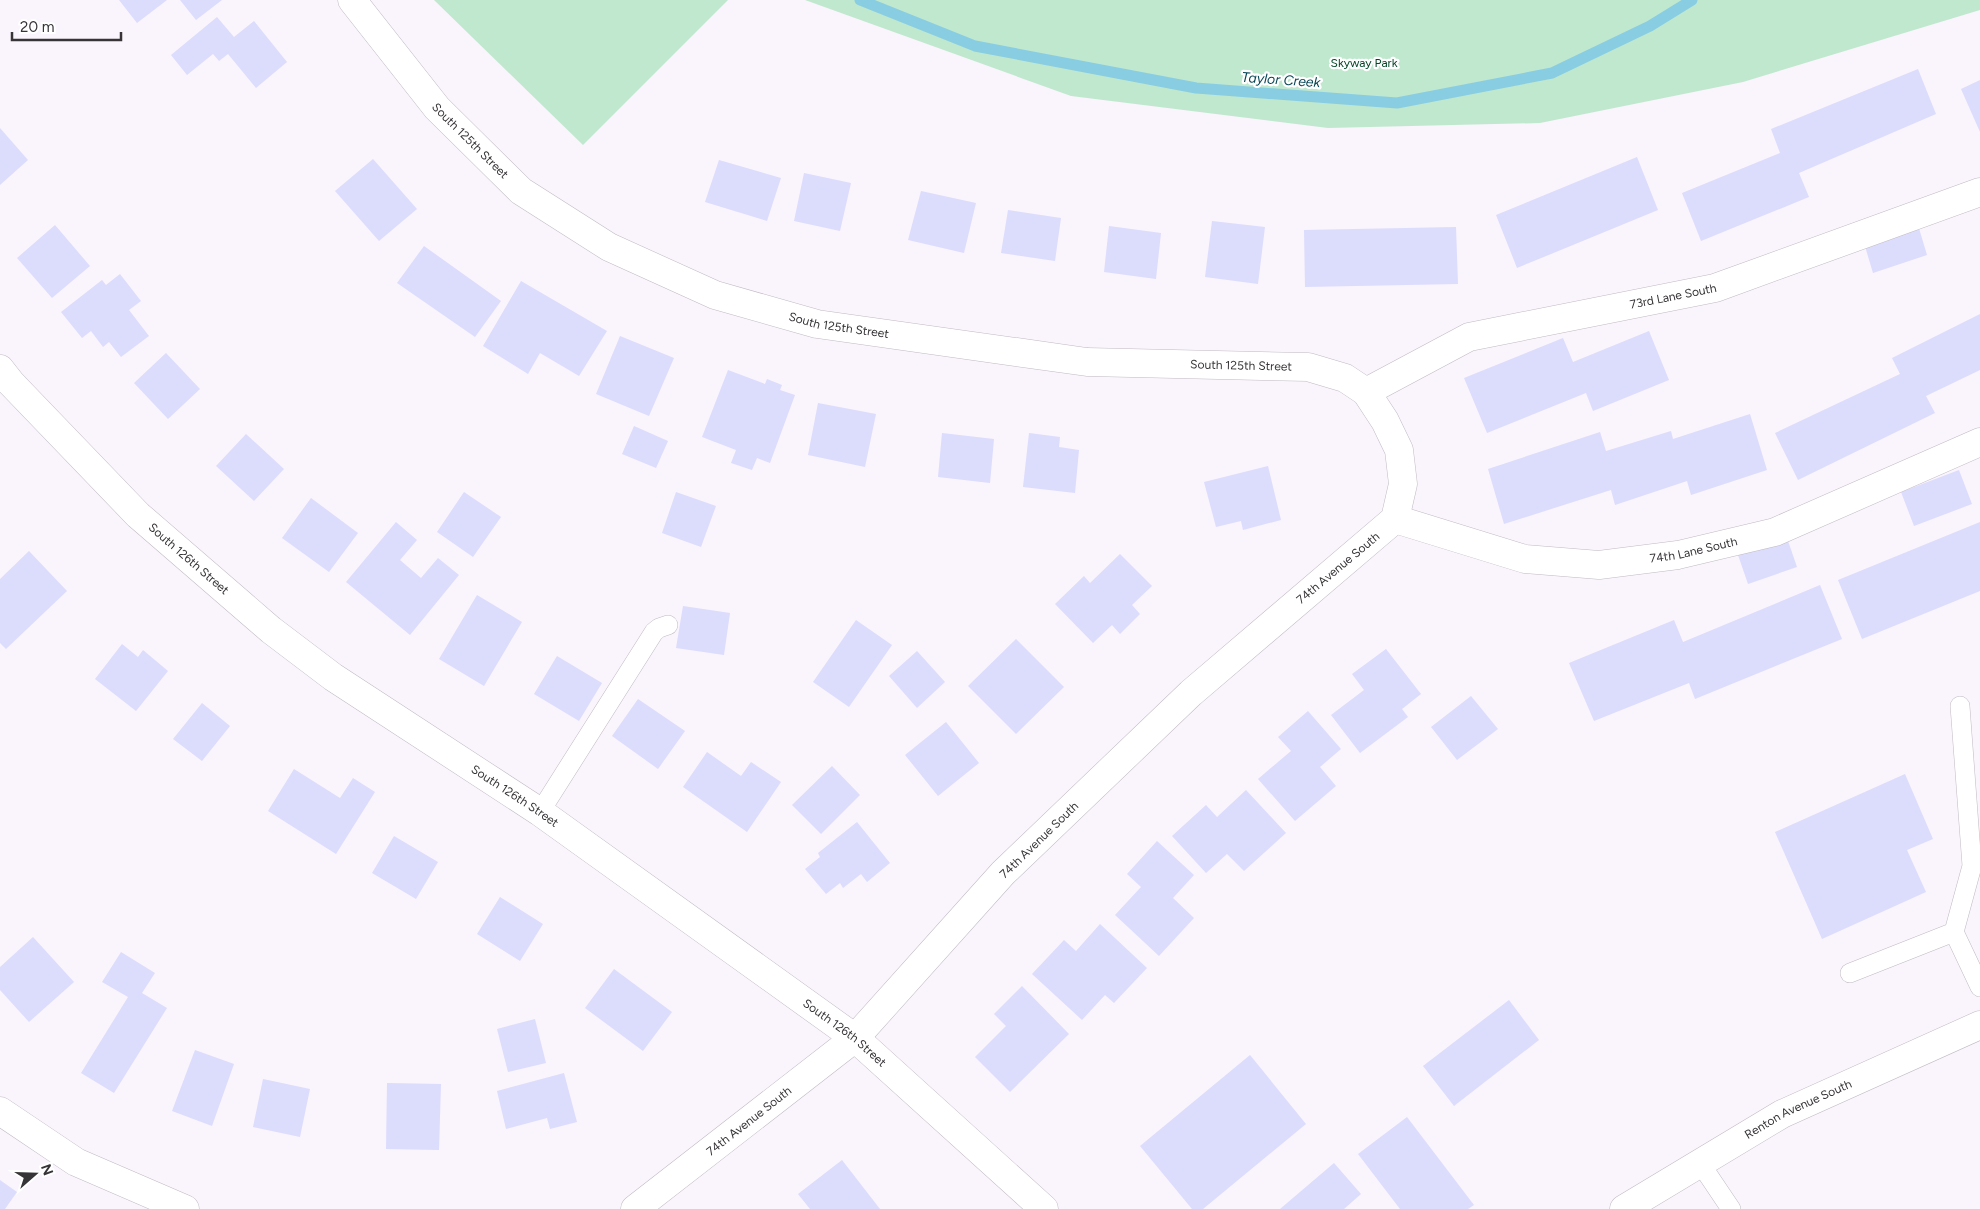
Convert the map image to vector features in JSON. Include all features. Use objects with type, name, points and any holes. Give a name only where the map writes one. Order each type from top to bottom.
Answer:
[{"type":"street","name":"South 125th Street","points":[[352,0],[437,108],[521,191],[609,247],[715,295],[817,324],[1087,362],[1308,367],[1344,378],[1366,392],[1385,421],[1399,450],[1402,484],[1395,519]]},
{"type":"street","name":"73rd Lane South","points":[[1366,392],[1469,337],[1715,288],[1980,192]]},
{"type":"street","name":"South 126th Street","points":[[0,369],[11,383],[138,515],[272,630],[333,677],[540,812],[855,1038],[1044,1209]]},
{"type":"street","name":"74th Lane South","points":[[1395,519],[1525,559],[1599,565],[1678,555],[1775,532],[1980,442]]},
{"type":"street","name":"74th Avenue South","points":[[635,1209],[855,1038],[1017,860],[1191,693],[1395,519]]},
{"type":"street","name":"Renton Avenue South","points":[[1624,1209],[1782,1114],[1980,1025]]},
{"type":"street","points":[[0,1111],[76,1162],[185,1209]]},
{"type":"lane","points":[[540,812],[654,632],[668,625]]},
{"type":"lane","points":[[1960,706],[1972,866],[1954,932],[1980,988]]},
{"type":"lane","points":[[1850,973],[1954,932]]},
{"type":"lane","points":[[1700,1163],[1731,1209]]},
{"type":"green space","points":[[434,0],[728,0],[583,145]]},
{"type":"green space","name":"Skyway Park","points":[[805,0],[1980,0],[1980,10],[1743,82],[1540,123],[1328,128],[1071,96]]},
{"type":"building","points":[[119,0],[167,0],[137,23]]},
{"type":"building","points":[[180,0],[222,0],[196,20]]},
{"type":"building","points":[[217,17],[234,37],[254,21],[287,62],[256,88],[228,54],[219,61],[213,54],[187,75],[171,55]]},
{"type":"building","points":[[1918,69],[1936,114],[1799,173],[1809,197],[1701,241],[1682,193],[1780,153],[1771,129]]},
{"type":"building","points":[[1980,80],[1980,132],[1961,89]]},
{"type":"building","points":[[0,128],[28,160],[0,185]]},
{"type":"building","points":[[1637,157],[1658,210],[1517,268],[1496,215]]},
{"type":"building","points":[[373,159],[417,209],[379,241],[335,191]]},
{"type":"building","points":[[719,160],[781,178],[767,221],[705,202]]},
{"type":"building","points":[[804,173],[851,183],[840,231],[794,221]]},
{"type":"building","points":[[921,191],[976,203],[964,253],[908,240]]},
{"type":"building","points":[[1008,210],[1061,218],[1055,261],[1001,253]]},
{"type":"building","points":[[1212,221],[1265,227],[1258,284],[1205,277]]},
{"type":"building","points":[[55,225],[90,266],[52,298],[17,258]]},
{"type":"building","points":[[1918,225],[1927,255],[1873,273],[1864,243]]},
{"type":"building","points":[[1109,226],[1161,233],[1156,279],[1104,272]]},
{"type":"building","points":[[1456,227],[1458,284],[1305,287],[1304,230]]},
{"type":"building","points":[[424,246],[501,301],[475,337],[397,283]]},
{"type":"building","points":[[120,274],[141,301],[129,310],[149,336],[121,357],[109,342],[103,347],[91,331],[82,338],[61,312],[102,280],[106,285]]},
{"type":"building","points":[[521,281],[607,331],[579,376],[540,353],[528,374],[483,346]]},
{"type":"building","points":[[1980,314],[1980,370],[1926,396],[1935,413],[1798,480],[1775,433],[1900,374],[1892,358]]},
{"type":"building","points":[[1649,331],[1669,380],[1593,411],[1586,393],[1487,433],[1464,378],[1563,338],[1573,362]]},
{"type":"building","points":[[620,336],[674,358],[649,416],[596,394]]},
{"type":"building","points":[[166,353],[200,389],[168,419],[134,383]]},
{"type":"building","points":[[728,370],[765,384],[767,379],[782,385],[780,390],[795,395],[770,463],[757,458],[752,470],[731,463],[736,450],[702,437]]},
{"type":"building","points":[[818,403],[876,414],[865,467],[808,455]]},
{"type":"building","points":[[1750,414],[1767,470],[1691,495],[1687,481],[1615,505],[1611,490],[1504,524],[1488,469],[1600,432],[1606,451],[1671,431],[1673,439]]},
{"type":"building","points":[[634,426],[668,441],[656,468],[622,454]]},
{"type":"building","points":[[942,433],[994,439],[990,483],[938,477]]},
{"type":"building","points":[[1029,433],[1060,437],[1059,447],[1079,450],[1075,493],[1023,487]]},
{"type":"building","points":[[246,434],[284,469],[254,501],[216,466]]},
{"type":"building","points":[[1268,466],[1281,520],[1243,530],[1241,521],[1216,527],[1204,482]]},
{"type":"building","points":[[1959,470],[1972,504],[1914,526],[1901,492]]},
{"type":"building","points":[[464,492],[501,517],[473,557],[437,532]]},
{"type":"building","points":[[676,492],[716,506],[701,547],[662,533]]},
{"type":"building","points":[[311,498],[358,533],[329,572],[282,538]]},
{"type":"building","points":[[396,522],[417,540],[400,560],[421,578],[438,558],[459,575],[410,635],[346,582]]},
{"type":"building","points":[[1980,522],[1980,591],[1862,639],[1838,580]]},
{"type":"building","points":[[1787,538],[1797,567],[1748,584],[1738,555]]},
{"type":"building","points":[[29,551],[67,591],[6,649],[0,643],[0,579]]},
{"type":"building","points":[[1120,554],[1152,586],[1132,605],[1140,614],[1120,634],[1112,625],[1093,643],[1055,604],[1084,576],[1090,583]]},
{"type":"building","points":[[1820,585],[1842,639],[1695,699],[1689,683],[1594,721],[1569,663],[1674,620],[1683,642]]},
{"type":"building","points":[[477,595],[522,622],[484,686],[439,659]]},
{"type":"building","points":[[683,606],[730,613],[724,655],[676,648]]},
{"type":"building","points":[[856,620],[892,645],[849,707],[813,682]]},
{"type":"building","points":[[1016,639],[1064,687],[1016,734],[968,686]]},
{"type":"building","points":[[122,644],[138,657],[143,650],[168,671],[136,711],[95,679]]},
{"type":"building","points":[[1386,649],[1421,694],[1402,709],[1408,717],[1360,753],[1331,715],[1364,690],[1352,674]]},
{"type":"building","points":[[917,651],[945,682],[917,708],[889,676]]},
{"type":"building","points":[[557,656],[602,683],[579,721],[534,694]]},
{"type":"building","points":[[1471,696],[1498,729],[1457,760],[1431,727]]},
{"type":"building","points":[[638,699],[685,731],[658,769],[612,736]]},
{"type":"building","points":[[202,703],[230,726],[202,761],[173,739]]},
{"type":"building","points":[[1308,711],[1341,749],[1320,767],[1336,786],[1295,821],[1258,779],[1291,751],[1278,737]]},
{"type":"building","points":[[946,722],[979,763],[938,796],[905,755]]},
{"type":"building","points":[[707,752],[741,776],[751,762],[781,782],[747,832],[683,787]]},
{"type":"building","points":[[832,766],[860,795],[821,834],[792,805]]},
{"type":"building","points":[[294,769],[340,798],[353,778],[375,792],[336,854],[268,811]]},
{"type":"building","points":[[1905,774],[1933,839],[1907,850],[1926,892],[1822,939],[1775,832]]},
{"type":"building","points":[[1246,790],[1286,833],[1244,871],[1227,854],[1206,873],[1172,836],[1206,805],[1217,817]]},
{"type":"building","points":[[857,822],[890,863],[867,882],[861,874],[843,888],[840,883],[826,894],[805,869],[820,857],[818,853]]},
{"type":"building","points":[[394,836],[438,862],[416,899],[372,873]]},
{"type":"building","points":[[1157,841],[1194,875],[1173,898],[1194,918],[1159,956],[1115,915],[1141,887],[1127,874]]},
{"type":"building","points":[[500,897],[543,924],[520,961],[477,934]]},
{"type":"building","points":[[1100,924],[1147,968],[1114,1003],[1105,995],[1082,1020],[1032,974],[1064,940],[1076,951]]},
{"type":"building","points":[[33,937],[74,982],[29,1022],[0,990],[0,967]]},
{"type":"building","points":[[121,952],[155,973],[142,993],[167,1008],[114,1093],[81,1073],[128,997],[102,982]]},
{"type":"building","points":[[614,969],[672,1012],[643,1051],[585,1008]]},
{"type":"building","points":[[1022,986],[1069,1034],[1010,1092],[975,1057],[1006,1026],[994,1014]]},
{"type":"building","points":[[1509,1000],[1539,1040],[1454,1106],[1423,1066]]},
{"type":"building","points":[[535,1019],[546,1063],[508,1072],[497,1029]]},
{"type":"building","points":[[195,1050],[234,1064],[212,1126],[172,1111]]},
{"type":"building","points":[[1250,1055],[1306,1124],[1203,1209],[1192,1209],[1140,1146]]},
{"type":"building","points":[[564,1073],[577,1122],[550,1129],[547,1118],[506,1129],[497,1091]]},
{"type":"building","points":[[263,1079],[310,1089],[300,1137],[253,1127]]},
{"type":"building","points":[[387,1083],[441,1084],[439,1150],[386,1149]]},
{"type":"building","points":[[1407,1117],[1474,1205],[1468,1209],[1400,1209],[1358,1154]]},
{"type":"building","points":[[842,1160],[880,1209],[810,1209],[798,1194]]},
{"type":"building","points":[[1334,1163],[1361,1194],[1344,1209],[1280,1209]]},
{"type":"building","points":[[0,1180],[17,1192],[5,1209],[0,1209]]},
{"type":"waterway","name":"Taylor Creek","points":[[860,0],[975,46],[1196,88],[1397,103],[1552,73],[1650,26],[1692,0]]}]
